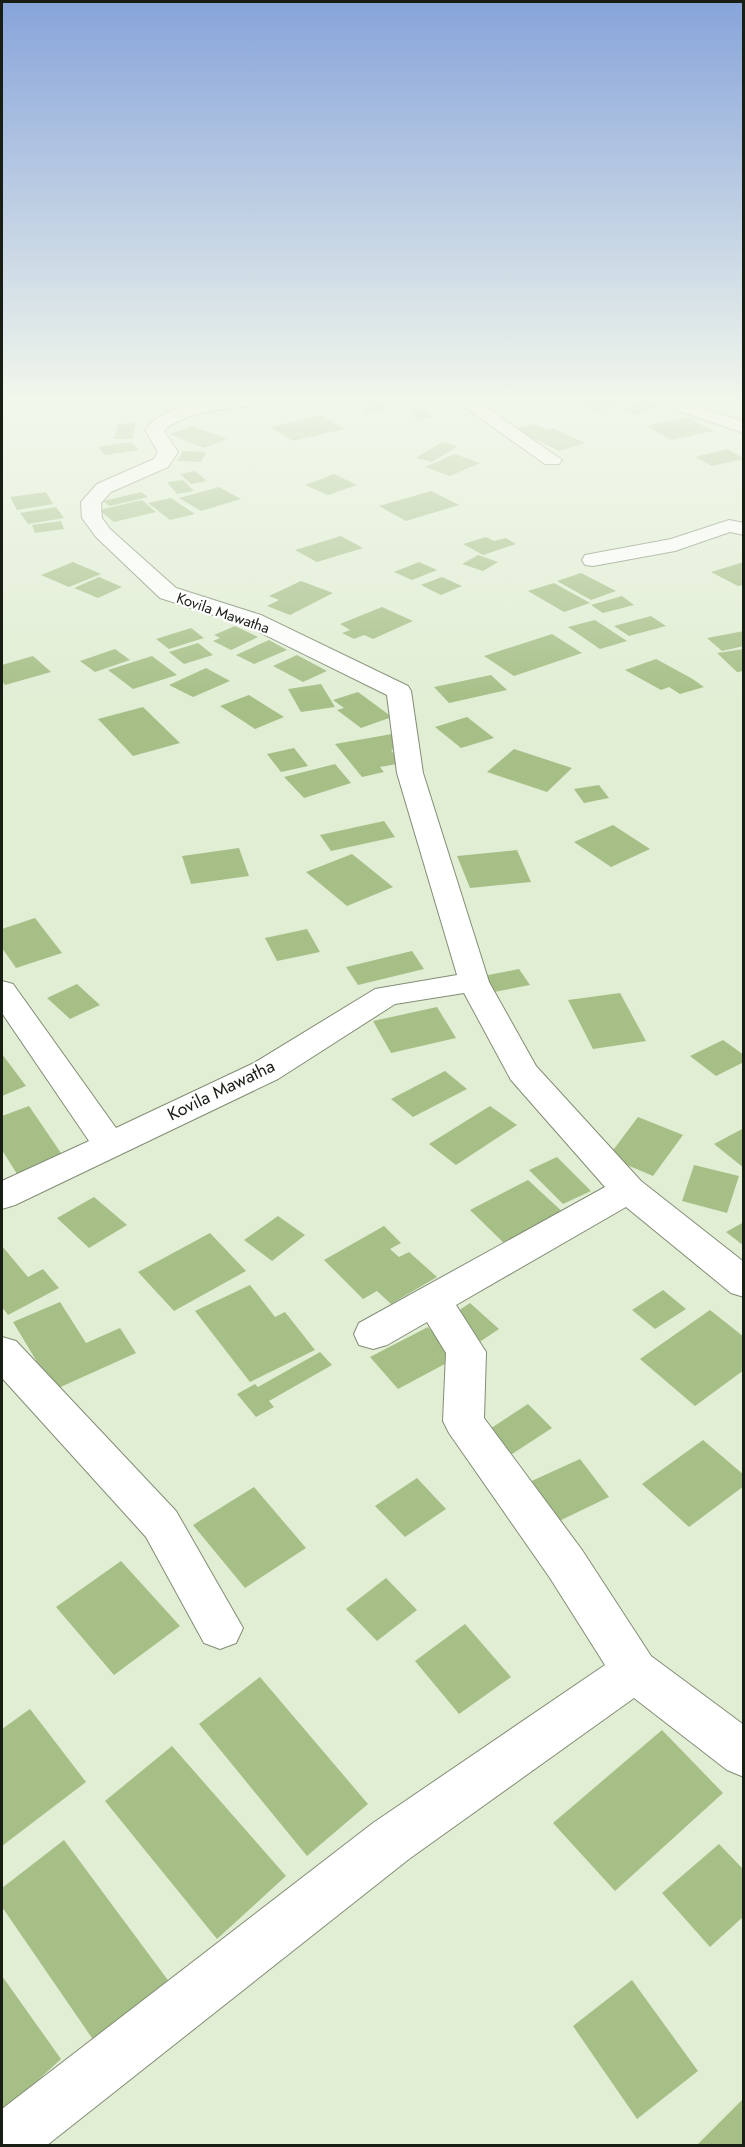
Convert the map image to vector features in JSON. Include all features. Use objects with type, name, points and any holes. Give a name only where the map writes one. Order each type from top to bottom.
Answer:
[{"type":"street","name":"Kovila Mawatha","points":[[94,499],[91,502],[92,518],[103,533],[168,593],[253,620],[399,691],[410,773],[474,982],[523,1072],[628,1190],[744,1283]]},
{"type":"street","points":[[592,560],[675,545],[729,526],[744,529]]},
{"type":"street","name":"Kovila Mawatha","points":[[2,1196],[266,1071],[386,996],[474,982]]},
{"type":"street","points":[[2,991],[109,1144]]},
{"type":"street","points":[[373,1334],[628,1190]]},
{"type":"street","points":[[433,1300],[466,1352],[463,1421],[566,1564],[635,1671],[744,1754]]},
{"type":"street","points":[[2,1352],[161,1524],[219,1628]]},
{"type":"street","points":[[2,2144],[391,1841],[635,1671]]},
{"type":"building","points":[[11,499],[50,499],[53,504],[17,510]]},
{"type":"building","points":[[111,499],[139,499],[110,506],[103,501]]},
{"type":"building","points":[[173,499],[195,514],[170,520],[148,503]]},
{"type":"building","points":[[181,499],[240,499],[201,511]]},
{"type":"building","points":[[403,499],[447,499],[459,505],[406,521],[379,506]]},
{"type":"building","points":[[142,500],[156,512],[114,522],[99,510]]},
{"type":"building","points":[[56,507],[64,518],[28,524],[20,513]]},
{"type":"building","points":[[61,521],[64,529],[35,533],[32,525]]},
{"type":"building","points":[[341,536],[363,548],[317,562],[295,550]]},
{"type":"building","points":[[486,537],[494,541],[506,538],[516,544],[483,555],[463,544]]},
{"type":"building","points":[[478,555],[498,562],[483,571],[462,564]]},
{"type":"building","points":[[73,562],[101,574],[69,587],[41,575]]},
{"type":"building","points":[[419,562],[437,570],[412,580],[394,572]]},
{"type":"building","points":[[744,562],[744,585],[738,586],[711,572]]},
{"type":"building","points":[[581,573],[616,591],[591,600],[557,581]]},
{"type":"building","points":[[99,577],[122,587],[98,598],[74,588]]},
{"type":"building","points":[[442,577],[462,586],[441,595],[421,585]]},
{"type":"building","points":[[301,581],[333,593],[290,615],[267,606],[279,600],[269,596]]},
{"type":"building","points":[[554,583],[590,603],[564,612],[528,591]]},
{"type":"building","points":[[622,596],[634,605],[603,613],[591,605]]},
{"type":"building","points":[[382,607],[413,621],[373,639],[364,635],[354,639],[342,633],[350,630],[340,624]]},
{"type":"building","points":[[651,616],[666,626],[629,636],[614,626]]},
{"type":"building","points":[[595,620],[627,641],[600,649],[568,627]]},
{"type":"building","points":[[235,626],[258,637],[231,650],[213,641],[220,638],[214,635]]},
{"type":"building","points":[[191,628],[204,638],[169,649],[156,639]]},
{"type":"building","points":[[744,631],[744,646],[722,651],[707,638]]},
{"type":"building","points":[[552,634],[582,653],[514,676],[484,656]]},
{"type":"building","points":[[269,640],[287,650],[254,664],[236,655]]},
{"type":"building","points":[[198,643],[213,655],[184,664],[169,652]]},
{"type":"building","points":[[115,649],[130,660],[95,672],[80,661]]},
{"type":"building","points":[[744,649],[744,671],[737,672],[717,653]]},
{"type":"building","points":[[297,655],[327,671],[303,682],[273,666]]},
{"type":"building","points":[[33,656],[51,672],[5,685],[2,681],[2,665]]},
{"type":"building","points":[[152,656],[177,675],[133,689],[108,670]]},
{"type":"building","points":[[656,659],[704,687],[680,694],[669,687],[661,690],[625,670]]},
{"type":"building","points":[[206,668],[230,681],[193,697],[169,685]]},
{"type":"building","points":[[491,675],[507,690],[449,703],[434,687]]},
{"type":"building","points":[[321,684],[335,707],[301,712],[288,689]]},
{"type":"building","points":[[358,692],[392,717],[361,728],[337,710],[344,708],[333,700]]},
{"type":"building","points":[[249,695],[284,717],[255,729],[220,706]]},
{"type":"building","points":[[143,707],[180,743],[133,756],[98,719]]},
{"type":"building","points":[[467,717],[494,738],[461,748],[435,727]]},
{"type":"building","points":[[392,734],[403,747],[391,750],[402,763],[380,767],[384,772],[362,777],[335,744]]},
{"type":"building","points":[[294,748],[308,766],[281,772],[267,754]]},
{"type":"building","points":[[514,749],[572,768],[547,792],[487,772]]},
{"type":"building","points":[[335,764],[351,783],[304,798],[284,777]]},
{"type":"building","points":[[599,785],[609,798],[584,803],[574,789]]},
{"type":"building","points":[[384,821],[395,837],[331,851],[320,835]]},
{"type":"building","points":[[613,825],[650,849],[611,867],[574,842]]},
{"type":"building","points":[[239,848],[249,876],[191,884],[182,856]]},
{"type":"building","points":[[517,850],[531,882],[470,888],[457,856]]},
{"type":"building","points":[[352,854],[393,887],[347,906],[306,872]]},
{"type":"building","points":[[35,918],[62,953],[16,968],[2,948],[2,929]]},
{"type":"building","points":[[307,929],[320,952],[277,961],[265,938]]},
{"type":"building","points":[[412,951],[424,969],[358,985],[346,967]]},
{"type":"building","points":[[519,969],[530,985],[494,992],[483,976]]},
{"type":"building","points":[[77,984],[100,1005],[70,1019],[47,998]]},
{"type":"building","points":[[620,993],[646,1041],[593,1049],[568,1000]]},
{"type":"building","points":[[437,1007],[456,1038],[391,1053],[373,1021]]},
{"type":"building","points":[[723,1040],[744,1055],[744,1062],[716,1076],[690,1056]]},
{"type":"building","points":[[2,1054],[26,1086],[2,1096]]},
{"type":"building","points":[[445,1071],[467,1089],[413,1117],[391,1099]]},
{"type":"building","points":[[29,1106],[63,1156],[17,1174],[2,1150],[2,1116]]},
{"type":"building","points":[[490,1106],[517,1125],[456,1165],[429,1144]]},
{"type":"building","points":[[638,1117],[683,1135],[653,1176],[608,1157]]},
{"type":"building","points":[[744,1128],[744,1168],[714,1144]]},
{"type":"building","points":[[557,1157],[591,1191],[563,1204],[529,1170]]},
{"type":"building","points":[[694,1165],[739,1176],[727,1213],[682,1201]]},
{"type":"building","points":[[528,1180],[567,1216],[508,1247],[470,1210]]},
{"type":"building","points":[[94,1197],[127,1225],[89,1248],[57,1218]]},
{"type":"building","points":[[278,1216],[305,1235],[272,1261],[244,1240]]},
{"type":"building","points":[[744,1222],[744,1246],[726,1232]]},
{"type":"building","points":[[384,1226],[401,1243],[390,1249],[399,1257],[409,1252],[437,1277],[391,1304],[377,1291],[363,1299],[324,1260]]},
{"type":"building","points":[[210,1233],[246,1271],[174,1311],[138,1272]]},
{"type":"building","points":[[2,1246],[28,1277],[43,1269],[59,1288],[8,1315],[2,1307]]},
{"type":"building","points":[[250,1285],[275,1317],[285,1312],[315,1350],[250,1382],[195,1311]]},
{"type":"building","points":[[663,1290],[686,1309],[655,1329],[632,1310]]},
{"type":"building","points":[[60,1302],[86,1343],[120,1328],[136,1353],[54,1390],[13,1322]]},
{"type":"building","points":[[470,1303],[499,1329],[478,1343],[449,1317]]},
{"type":"building","points":[[710,1310],[744,1337],[744,1370],[695,1406],[640,1359]]},
{"type":"building","points":[[428,1327],[456,1358],[398,1389],[370,1357]]},
{"type":"building","points":[[320,1352],[332,1365],[269,1401],[274,1407],[256,1417],[237,1394],[255,1384],[258,1387]]},
{"type":"building","points":[[528,1404],[552,1428],[509,1456],[485,1432]]},
{"type":"building","points":[[703,1440],[744,1475],[744,1486],[689,1527],[642,1484]]},
{"type":"building","points":[[580,1459],[609,1497],[553,1524],[525,1484]]},
{"type":"building","points":[[417,1478],[446,1509],[405,1537],[375,1506]]},
{"type":"building","points":[[254,1487],[306,1548],[245,1588],[193,1525]]},
{"type":"building","points":[[121,1561],[180,1626],[114,1675],[56,1607]]},
{"type":"building","points":[[386,1578],[417,1610],[377,1641],[346,1609]]},
{"type":"building","points":[[465,1624],[511,1677],[459,1714],[415,1661]]},
{"type":"building","points":[[260,1677],[368,1804],[307,1856],[199,1724]]},
{"type":"building","points":[[30,1709],[86,1782],[2,1846],[2,1729]]},
{"type":"building","points":[[662,1730],[723,1793],[615,1891],[553,1823]]},
{"type":"building","points":[[172,1746],[286,1876],[217,1939],[105,1801]]},
{"type":"building","points":[[64,1840],[176,1991],[103,2054],[2,1907],[2,1888]]},
{"type":"building","points":[[719,1844],[744,1870],[744,1916],[710,1947],[662,1893]]},
{"type":"building","points":[[2,1976],[61,2059],[2,2113]]},
{"type":"building","points":[[632,1980],[698,2071],[637,2119],[573,2026]]},
{"type":"building","points":[[744,2098],[744,2146],[696,2146]]}]
